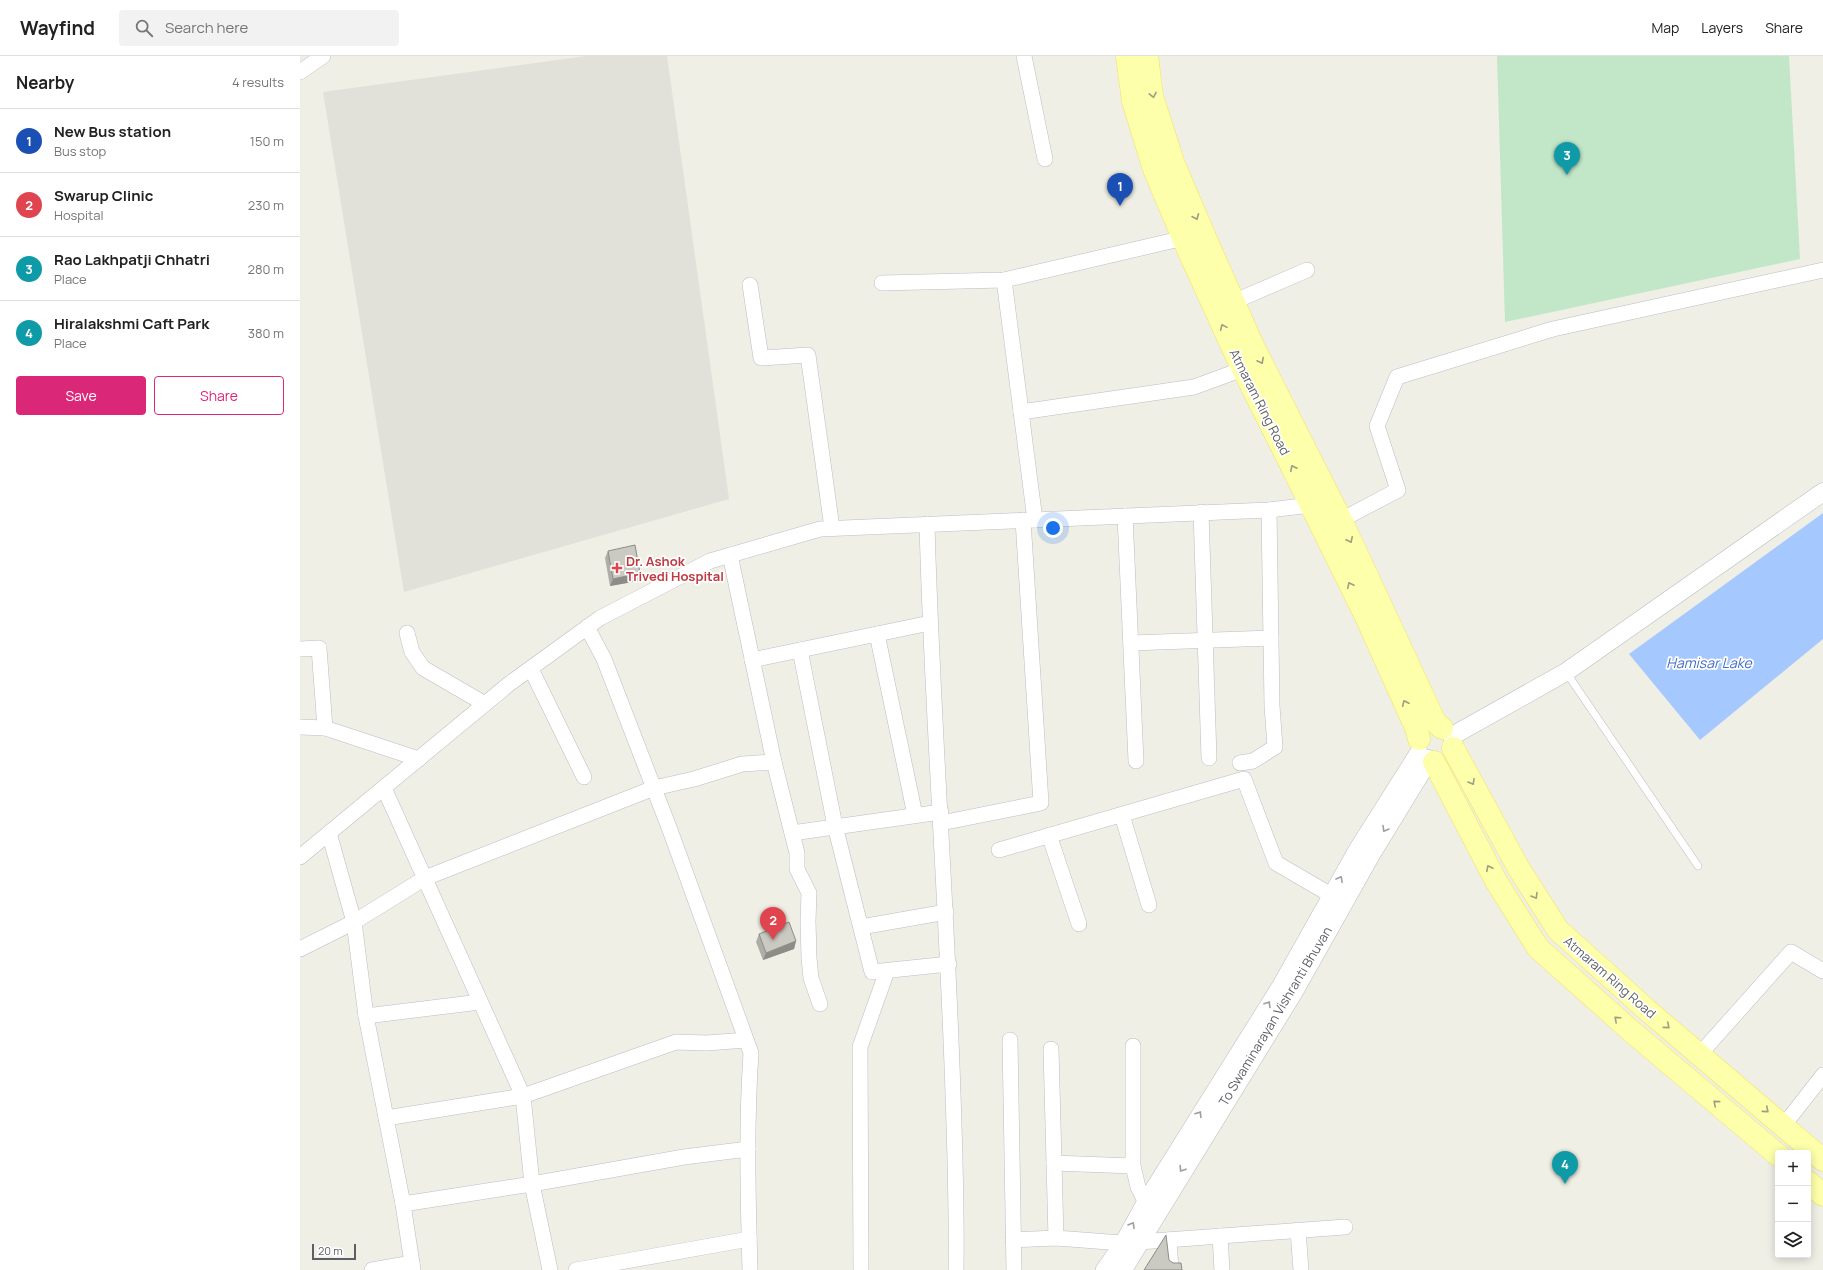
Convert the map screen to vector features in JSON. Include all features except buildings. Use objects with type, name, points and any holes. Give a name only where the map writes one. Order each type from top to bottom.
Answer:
[{"type":"main road","name":"Atmaram Ring Road","points":[[1127,56],[1133,101],[1154,169],[1184,238],[1243,369],[1312,505],[1367,619],[1417,730],[1425,753],[1496,881],[1538,948],[1630,1030],[1775,1152]]},
{"type":"main road","name":"Atmaram Ring Road","points":[[1147,56],[1152,96],[1173,162],[1253,346],[1341,520],[1435,722],[1449,738],[1519,869],[1558,930],[1647,1010],[1784,1125],[1823,1160]]},
{"type":"main road","points":[[1430,728],[1449,738],[1446,759],[1425,753],[1422,734],[1430,728]]},
{"type":"main road","name":"To Swaminarayan Vishranti Bhuvan","points":[[1120,1270],[1130,1242],[1158,1208],[1292,992],[1425,753]]},
{"type":"main road","points":[[1811,1185],[1823,1195]]},
{"type":"street","points":[[300,72],[323,56]]},
{"type":"street","points":[[1024,56],[1045,159]]},
{"type":"street","points":[[882,283],[1004,280],[1184,238]]},
{"type":"street","points":[[1233,302],[1306,270]]},
{"type":"street","points":[[1341,520],[1398,490],[1377,426],[1397,377],[1553,329],[1823,270]]},
{"type":"street","points":[[792,833],[915,815],[941,817],[1041,803],[1029,520],[1021,412],[1004,280]]},
{"type":"street","points":[[750,285],[761,358],[808,355],[832,528]]},
{"type":"street","points":[[1021,412],[1194,387],[1243,369]]},
{"type":"street","points":[[1449,738],[1566,672],[1823,492]]},
{"type":"street","points":[[300,857],[485,704],[587,627],[600,618],[710,561],[820,529],[1269,510],[1312,505]]},
{"type":"street","points":[[1240,763],[1253,761],[1275,747],[1272,706],[1269,510]]},
{"type":"street","points":[[1201,512],[1209,758]]},
{"type":"street","points":[[1125,516],[1136,761]]},
{"type":"street","points":[[928,524],[930,623],[949,964],[956,1217],[956,1270]]},
{"type":"street","points":[[730,555],[774,762],[797,853],[797,869],[809,893],[809,958],[812,978],[820,1004]]},
{"type":"street","points":[[752,660],[930,623]]},
{"type":"street","points":[[587,627],[604,659],[654,788],[751,1053],[748,1091],[750,1270]]},
{"type":"street","points":[[407,633],[412,652],[423,668],[485,704]]},
{"type":"street","points":[[877,634],[915,815]]},
{"type":"street","points":[[1131,643],[1271,638]]},
{"type":"street","points":[[300,649],[319,648],[325,728]]},
{"type":"street","points":[[800,650],[835,826],[872,972],[949,964]]},
{"type":"street","points":[[531,668],[584,777]]},
{"type":"street","points":[[300,727],[325,728],[419,759]]},
{"type":"street","points":[[1103,1270],[1130,1242],[1145,1201],[1280,985],[1357,848],[1425,753]]},
{"type":"street","points":[[300,949],[354,922],[425,878],[654,788],[694,779],[742,764],[774,762]]},
{"type":"street","points":[[999,850],[1244,779],[1276,863],[1331,895]]},
{"type":"street","points":[[384,788],[523,1096],[532,1184],[550,1270]]},
{"type":"street","points":[[1122,814],[1149,905]]},
{"type":"street","points":[[329,833],[354,922],[366,1016],[403,1204],[412,1266],[372,1270]]},
{"type":"street","points":[[1049,836],[1080,924]]},
{"type":"street","points":[[861,927],[946,912]]},
{"type":"street","points":[[1700,1054],[1791,952],[1823,971]]},
{"type":"street","points":[[861,1270],[860,1047],[887,971]]},
{"type":"street","points":[[366,1016],[480,1002]]},
{"type":"street","points":[[386,1118],[523,1096],[676,1042],[706,1043],[746,1040]]},
{"type":"street","points":[[1010,1040],[1014,1270]]},
{"type":"street","points":[[1133,1046],[1133,1166],[1138,1188],[1145,1201]]},
{"type":"street","points":[[1051,1049],[1056,1238]]},
{"type":"street","points":[[1784,1125],[1823,1075]]},
{"type":"street","points":[[403,1204],[748,1149]]},
{"type":"street","points":[[1054,1163],[1133,1166]]},
{"type":"street","points":[[1013,1240],[1056,1238],[1130,1242],[1345,1227]]},
{"type":"street","points":[[1298,1230],[1301,1270]]},
{"type":"street","points":[[1220,1236],[1222,1270]]},
{"type":"street","points":[[576,1270],[749,1239]]},
{"type":"street","points":[[1169,1240],[1171,1270]]},
{"type":"lane","points":[[1566,672],[1698,866]]},
{"type":"shaded area","points":[[586,56],[667,56],[729,499],[404,592],[323,92]]},
{"type":"green space","points":[[1497,56],[1789,56],[1800,259],[1505,322]]},
{"type":"water","name":"Hamisar Lake","points":[[1823,513],[1823,639],[1700,740],[1629,654]]},
{"type":"place","name":"Rao Lakhpatji Chhatri","points":[[1567,175]]},
{"type":"place","name":"New Bus station","points":[[1120,206]]},
{"type":"place","name":"Dr. Ashok Trivedi Hospital","points":[[617,568]]},
{"type":"place","name":"Swarup Clinic","points":[[773,940]]},
{"type":"place","name":"Hiralakshmi Caft Park","points":[[1565,1184]]}]
